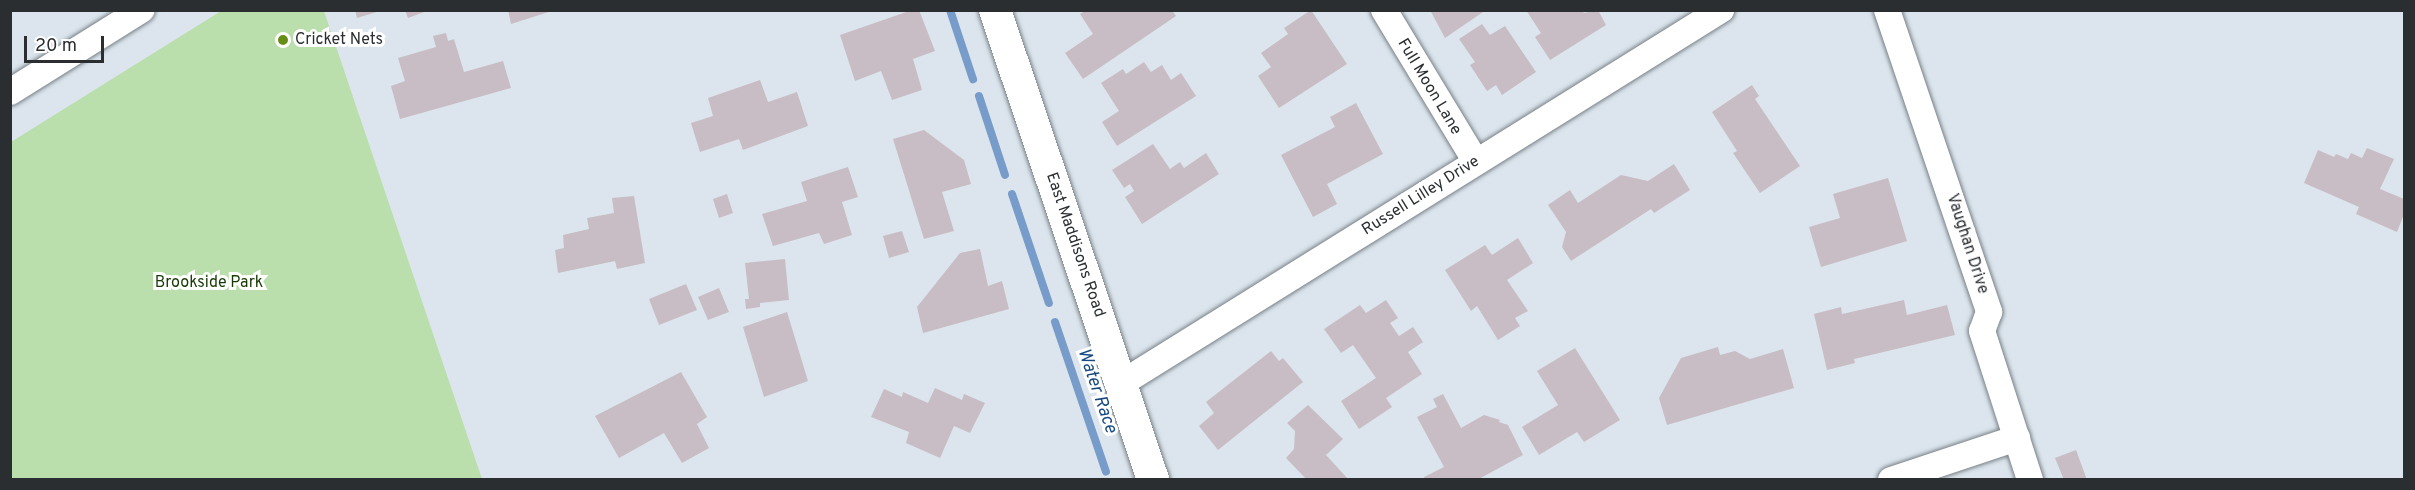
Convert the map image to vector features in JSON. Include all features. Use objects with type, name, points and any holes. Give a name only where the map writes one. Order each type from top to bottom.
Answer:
[{"type":"street","points":[[12,86],[141,10]]},
{"type":"street","name":"East Maddisons Road","points":[[995,10],[1153,480]]},
{"type":"street","name":"Full Moon Lane","points":[[1384,10],[1476,162]]},
{"type":"street","name":"Russell Lilley Drive","points":[[1122,383],[1720,10]]},
{"type":"street","name":"Vaughan Drive","points":[[1887,10],[1989,312],[1982,331],[2030,480]]},
{"type":"street","points":[[1891,480],[2017,438]]},
{"type":"green space","name":"Brookside Park","points":[[221,11],[324,11],[482,479],[11,479],[11,142]]},
{"type":"building","points":[[355,10],[380,10],[380,11],[357,18]]},
{"type":"building","points":[[405,10],[427,10],[427,11],[408,18]]},
{"type":"building","points":[[508,10],[552,10],[552,11],[511,24]]},
{"type":"building","points":[[912,10],[919,10],[935,51],[913,59],[922,90],[892,100],[881,71],[855,81],[840,35]]},
{"type":"building","points":[[1086,10],[1172,10],[1176,16],[1083,79],[1065,53],[1093,34],[1080,14]]},
{"type":"building","points":[[1311,10],[1347,64],[1279,108],[1258,76],[1271,67],[1261,53],[1288,34],[1284,28]]},
{"type":"building","points":[[1430,10],[1486,10],[1445,38]]},
{"type":"building","points":[[1526,10],[1582,10],[1584,13],[1598,10],[1606,25],[1550,60],[1535,37],[1541,33]]},
{"type":"building","points":[[1482,24],[1490,35],[1505,26],[1536,72],[1502,95],[1496,85],[1487,91],[1470,65],[1475,62],[1459,39]]},
{"type":"building","points":[[446,33],[448,41],[454,39],[464,72],[503,61],[511,88],[400,119],[391,86],[405,81],[398,58],[436,47],[433,36]]},
{"type":"building","points":[[1144,62],[1151,72],[1162,65],[1171,80],[1181,73],[1196,96],[1117,146],[1102,122],[1119,111],[1101,83],[1123,69],[1126,74]]},
{"type":"building","points":[[760,80],[768,102],[797,92],[808,126],[743,150],[739,139],[700,152],[691,123],[713,116],[708,98]]},
{"type":"building","points":[[1752,85],[1759,96],[1755,99],[1800,166],[1760,193],[1733,153],[1737,151],[1712,112]]},
{"type":"building","points":[[1356,103],[1383,154],[1327,184],[1337,204],[1313,217],[1281,155],[1335,127],[1330,117]]},
{"type":"building","points":[[924,130],[964,160],[971,184],[942,192],[954,231],[924,239],[893,139]]},
{"type":"building","points":[[1153,144],[1170,169],[1180,162],[1184,168],[1206,153],[1219,174],[1142,224],[1125,197],[1134,191],[1130,184],[1124,188],[1112,170]]},
{"type":"building","points":[[2367,148],[2394,159],[2380,189],[2404,199],[2404,214],[2397,232],[2356,214],[2359,207],[2304,183],[2318,150],[2334,157],[2336,154],[2348,159],[2351,153],[2362,158]]},
{"type":"building","points":[[1674,164],[1690,190],[1654,213],[1651,209],[1571,261],[1562,247],[1566,232],[1548,205],[1570,190],[1578,203],[1621,175],[1648,181]]},
{"type":"building","points":[[848,167],[858,197],[842,202],[852,235],[824,244],[819,233],[773,246],[762,214],[807,201],[801,182]]},
{"type":"building","points":[[1888,178],[1907,241],[1821,267],[1809,227],[1840,218],[1833,194]]},
{"type":"building","points":[[727,194],[733,213],[719,218],[713,199]]},
{"type":"building","points":[[634,196],[645,263],[617,269],[615,261],[558,273],[555,250],[564,248],[563,235],[589,229],[587,218],[614,213],[612,198]]},
{"type":"building","points":[[902,231],[909,252],[889,258],[883,236]]},
{"type":"building","points":[[1518,238],[1533,263],[1507,280],[1528,311],[1515,318],[1520,326],[1498,340],[1477,306],[1471,311],[1445,270],[1485,245],[1492,255]]},
{"type":"building","points":[[980,249],[988,286],[1002,281],[1009,309],[923,333],[917,307],[960,253]]},
{"type":"building","points":[[785,259],[789,300],[760,303],[760,307],[746,309],[745,299],[749,299],[745,263]]},
{"type":"building","points":[[686,284],[697,310],[659,325],[649,299]]},
{"type":"building","points":[[719,288],[729,312],[708,320],[698,297]]},
{"type":"building","points":[[1386,300],[1398,318],[1390,323],[1399,336],[1413,327],[1423,342],[1408,352],[1422,374],[1386,398],[1392,407],[1359,429],[1341,401],[1376,378],[1353,345],[1341,353],[1324,329],[1360,305],[1366,313]]},
{"type":"building","points":[[1904,300],[1907,315],[1947,305],[1955,335],[1854,359],[1855,363],[1827,370],[1814,314],[1841,307],[1842,314]]},
{"type":"building","points":[[787,312],[808,381],[764,397],[743,327]]},
{"type":"building","points":[[1718,347],[1720,355],[1735,351],[1750,359],[1783,349],[1794,388],[1667,425],[1659,398],[1681,358]]},
{"type":"building","points":[[1575,348],[1620,420],[1584,442],[1577,432],[1539,455],[1522,427],[1558,405],[1537,371]]},
{"type":"building","points":[[1271,351],[1279,361],[1283,358],[1303,382],[1218,450],[1199,426],[1214,413],[1206,402]]},
{"type":"building","points":[[681,372],[707,417],[697,424],[709,448],[682,463],[664,433],[619,458],[595,416]]},
{"type":"building","points":[[935,388],[962,400],[964,394],[985,403],[970,433],[954,426],[940,458],[906,443],[909,432],[871,417],[884,389],[902,397],[903,392],[928,403]]},
{"type":"building","points":[[1443,394],[1461,428],[1484,415],[1500,420],[1499,422],[1508,425],[1523,455],[1477,480],[1425,480],[1424,477],[1444,467],[1417,417],[1437,407],[1433,399]]},
{"type":"building","points":[[1308,405],[1343,439],[1326,455],[1349,480],[1307,480],[1286,458],[1294,449],[1295,431],[1287,423]]},
{"type":"building","points":[[2076,450],[2087,480],[2064,480],[2055,458]]},
{"type":"waterway","name":"Water Race","points":[[950,10],[973,79]]},
{"type":"waterway","name":"Water Race","points":[[979,96],[1005,175]]},
{"type":"waterway","name":"Water Race","points":[[1012,194],[1049,303]]},
{"type":"waterway","name":"Water Race","points":[[1055,322],[1106,472]]},
{"type":"place","name":"Cricket Nets","points":[[283,40]]}]
